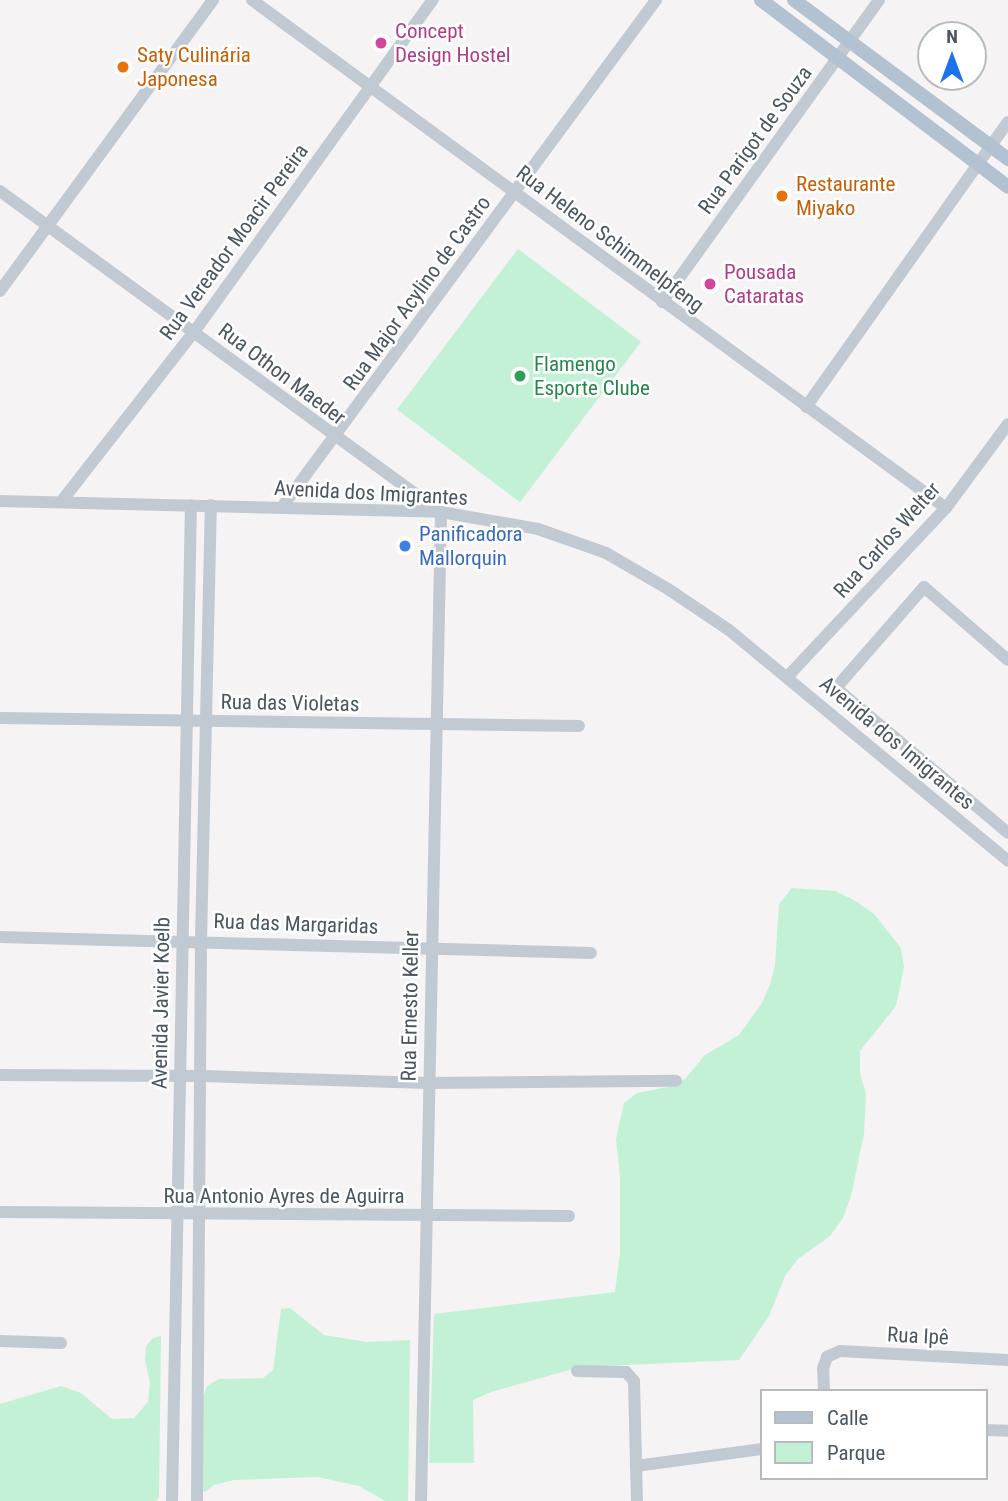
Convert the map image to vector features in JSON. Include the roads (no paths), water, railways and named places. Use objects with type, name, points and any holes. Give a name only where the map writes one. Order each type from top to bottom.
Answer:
[{"type":"main road","points":[[761,0],[1008,187]]},
{"type":"main road","points":[[794,0],[1008,159]]},
{"type":"street","points":[[0,291],[213,0]]},
{"type":"street","name":"Rua Heleno Schimmelpfeng","points":[[252,0],[946,508]]},
{"type":"street","name":"Rua Vereador Moacir Pereira","points":[[61,502],[194,332],[433,0]]},
{"type":"street","name":"Rua Major Acylino de Castro","points":[[282,507],[656,0]]},
{"type":"street","name":"Rua Parigot de Souza","points":[[662,302],[878,0]]},
{"type":"street","points":[[806,407],[1008,122]]},
{"type":"street","name":"Rua Othon Maeder","points":[[0,191],[334,437],[441,512]]},
{"type":"street","name":"Rua Carlos Welter","points":[[788,676],[946,508],[1008,424]]},
{"type":"street","name":"Avenida dos Imigrantes","points":[[0,501],[441,512],[538,529],[606,553],[729,630],[788,676],[1008,862]]},
{"type":"street","name":"Avenida Javier Koelb","points":[[172,1501],[191,505]]},
{"type":"street","name":"Avenida Javier Koelb","points":[[197,1501],[201,940],[211,505]]},
{"type":"street","name":"Rua Ernesto Keller","points":[[421,1501],[434,726],[441,512]]},
{"type":"street","points":[[1008,660],[924,587],[836,688],[1008,833]]},
{"type":"street","name":"Rua das Violetas","points":[[0,718],[579,726]]},
{"type":"street","name":"Rua das Margaridas","points":[[0,937],[201,940],[591,953]]},
{"type":"street","points":[[0,1075],[202,1076],[428,1083],[676,1081]]},
{"type":"street","name":"Rua Antonio Ayres de Aguirra","points":[[0,1212],[200,1216],[569,1216]]},
{"type":"street","points":[[0,1341],[61,1343]]},
{"type":"street","name":"Rua Ipê","points":[[824,1389],[823,1368],[827,1357],[840,1351],[1008,1360]]},
{"type":"street","points":[[577,1371],[631,1375],[634,1381],[637,1501]]},
{"type":"street","points":[[987,1430],[1008,1431]]},
{"type":"street","points":[[636,1466],[760,1449]]},
{"type":"place","name":"Concept Design Hostel","points":[[381,43]]},
{"type":"place","name":"Saty Culinária Japonesa","points":[[123,67]]},
{"type":"place","name":"Restaurante Miyako","points":[[782,196]]},
{"type":"place","name":"Pousada Cataratas","points":[[710,284]]},
{"type":"place","name":"Flamengo Esporte Clube","points":[[520,376]]},
{"type":"place","name":"Panificadora Mallorquin","points":[[405,546]]}]
